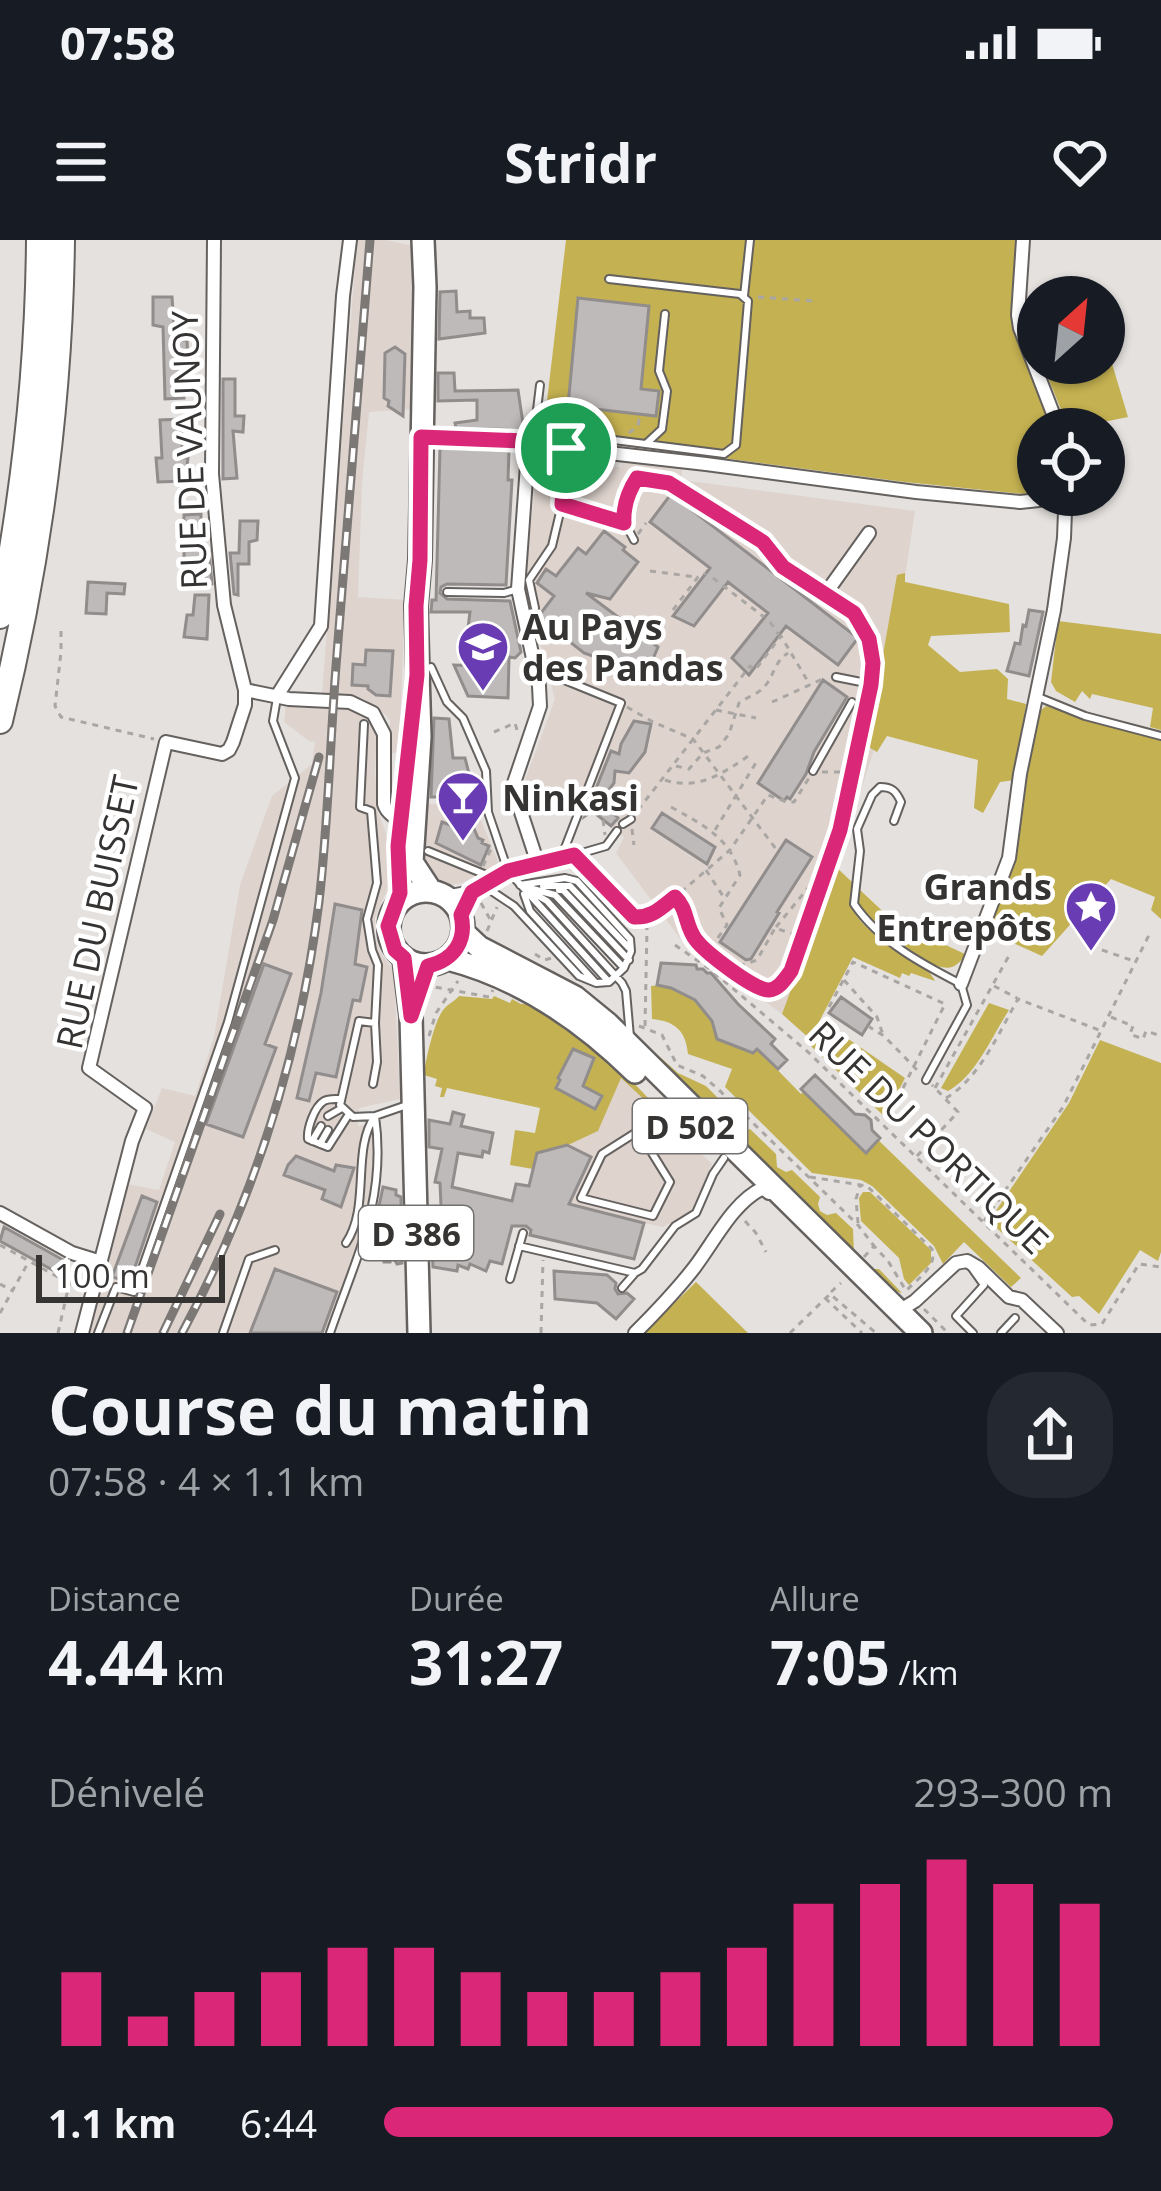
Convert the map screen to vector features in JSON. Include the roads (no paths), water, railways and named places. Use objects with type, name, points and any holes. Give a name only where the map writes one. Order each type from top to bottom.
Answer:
[{"type":"highway","points":[[0,616],[27,447],[39,240]]},
{"type":"highway","points":[[0,721],[43,512],[56,381],[62,240]]},
{"type":"main road","points":[[420,856],[424,671],[416,606],[423,240]]},
{"type":"main road","points":[[400,824],[438,894],[455,905],[462,923],[461,942],[432,970],[395,950],[388,926],[398,904],[400,824],[424,671]]},
{"type":"main road","points":[[398,904],[407,896],[438,894]]},
{"type":"main road","name":"D 502","points":[[462,923],[479,947],[575,997],[631,1047],[903,1305],[921,1333]]},
{"type":"main road","name":"D 386","points":[[404,958],[411,1016],[419,1333]]},
{"type":"main road","name":"D 502","points":[[432,970],[469,964],[573,1017],[756,1190],[903,1305]]},
{"type":"main road","name":"D 386","points":[[411,1016],[432,970]]},
{"type":"street","name":"RUE DE VAUNOY","points":[[214,240],[212,474],[224,605],[245,690]]},
{"type":"street","points":[[277,696],[321,626],[350,240]]},
{"type":"street","points":[[1023,240],[1020,328],[1051,408]]},
{"type":"street","points":[[421,437],[532,442],[1017,502]]},
{"type":"street","points":[[532,442],[518,589],[541,706],[514,783],[538,864]]},
{"type":"street","points":[[962,984],[1009,858],[1034,695],[1054,610],[1065,516]]},
{"type":"street","points":[[826,593],[869,533]]},
{"type":"street","points":[[245,690],[350,702],[373,713],[384,734],[383,804],[400,824]]},
{"type":"street","name":"RUE DU BUISSET","points":[[82,1333],[132,1141],[145,1108],[89,1068],[166,742],[222,754],[229,750],[245,705],[245,690]]},
{"type":"street","points":[[438,894],[481,886],[508,871],[568,857]]},
{"type":"street","points":[[462,923],[481,886]]},
{"type":"street","points":[[635,1333],[668,1300],[756,1190],[763,1188],[817,1239],[852,1258]]},
{"type":"street","points":[[0,1213],[72,1253],[101,1262]]},
{"type":"street","points":[[903,1305],[915,1301],[956,1263],[967,1261],[1009,1297],[1022,1300],[1057,1333]]},
{"type":"lane","points":[[535,608],[529,580],[552,545],[562,504],[567,434],[724,454],[736,445],[750,240]]},
{"type":"lane","points":[[609,279],[744,296]]},
{"type":"lane","points":[[646,444],[662,429],[667,391],[659,371],[665,314]]},
{"type":"lane","points":[[532,442],[540,385]]},
{"type":"lane","points":[[568,857],[634,917],[645,918],[675,897],[694,939],[732,970],[760,988],[771,990],[782,984],[791,971],[840,830],[871,685],[869,639],[854,613],[783,567],[763,542],[669,483],[637,478],[630,489],[623,513],[634,540]]},
{"type":"lane","points":[[562,504],[624,523]]},
{"type":"lane","points":[[520,560],[540,563]]},
{"type":"lane","points":[[447,592],[518,589]]},
{"type":"lane","points":[[424,671],[463,718],[486,771],[488,812],[508,871],[609,982]]},
{"type":"lane","points":[[537,678],[556,677],[621,704],[568,857]]},
{"type":"lane","points":[[836,677],[871,685]]},
{"type":"lane","points":[[1034,695],[1085,716],[1161,736]]},
{"type":"lane","points":[[98,1333],[116,1287],[134,1292],[228,1022],[295,778],[272,721],[277,696]]},
{"type":"lane","points":[[813,772],[852,702]]},
{"type":"lane","points":[[364,724],[360,807],[371,812],[377,883],[368,919],[378,965],[373,1084]]},
{"type":"lane","points":[[894,821],[901,802],[890,788],[880,788],[857,829],[860,851],[854,904],[876,930],[909,955],[962,984],[967,1006],[926,1080]]},
{"type":"lane","points":[[568,857],[606,846],[624,825]]},
{"type":"lane","points":[[420,856],[484,874],[481,886],[514,907],[579,976],[596,983],[617,976],[630,955],[570,886],[520,885]]},
{"type":"lane","points":[[520,885],[555,895],[623,968]]},
{"type":"lane","points":[[520,885],[547,901],[617,976],[626,991],[631,1047]]},
{"type":"lane","points":[[520,885],[530,911],[596,983]]},
{"type":"lane","points":[[375,1024],[358,1021],[344,1107],[328,1147],[308,1139],[306,1132],[325,1100],[344,1107],[375,1116],[413,1103]]},
{"type":"lane","points":[[643,1128],[670,1181],[653,1216],[581,1198],[602,1154],[643,1128],[667,1102]]},
{"type":"lane","points":[[331,1118],[344,1107]]},
{"type":"lane","points":[[346,1243],[355,1228],[366,1135],[375,1116]]},
{"type":"lane","points":[[330,1333],[372,1217],[377,1170],[375,1116]]},
{"type":"lane","points":[[316,1142],[325,1128]]},
{"type":"lane","points":[[622,1288],[675,1226],[696,1213],[724,1158]]},
{"type":"lane","points":[[510,1279],[523,1233]]},
{"type":"lane","points":[[519,1246],[635,1273]]},
{"type":"lane","points":[[223,1333],[249,1259],[275,1250]]},
{"type":"lane","points":[[967,1261],[984,1285],[956,1316],[973,1333]]},
{"type":"lane","points":[[1001,1333],[1015,1318]]},
{"type":"railway","points":[[182,1333],[232,1230],[271,1124],[311,959],[325,843],[370,240]]},
{"type":"railway","points":[[127,1333],[273,920],[319,757]]},
{"type":"railway","points":[[163,1333],[220,1214]]},
{"type":"place","name":"Au Pays des Pandas","points":[[483,693]]},
{"type":"place","name":"Ninkasi","points":[[463,843]]},
{"type":"place","name":"Grands Entrepôts","points":[[1091,953]]}]
